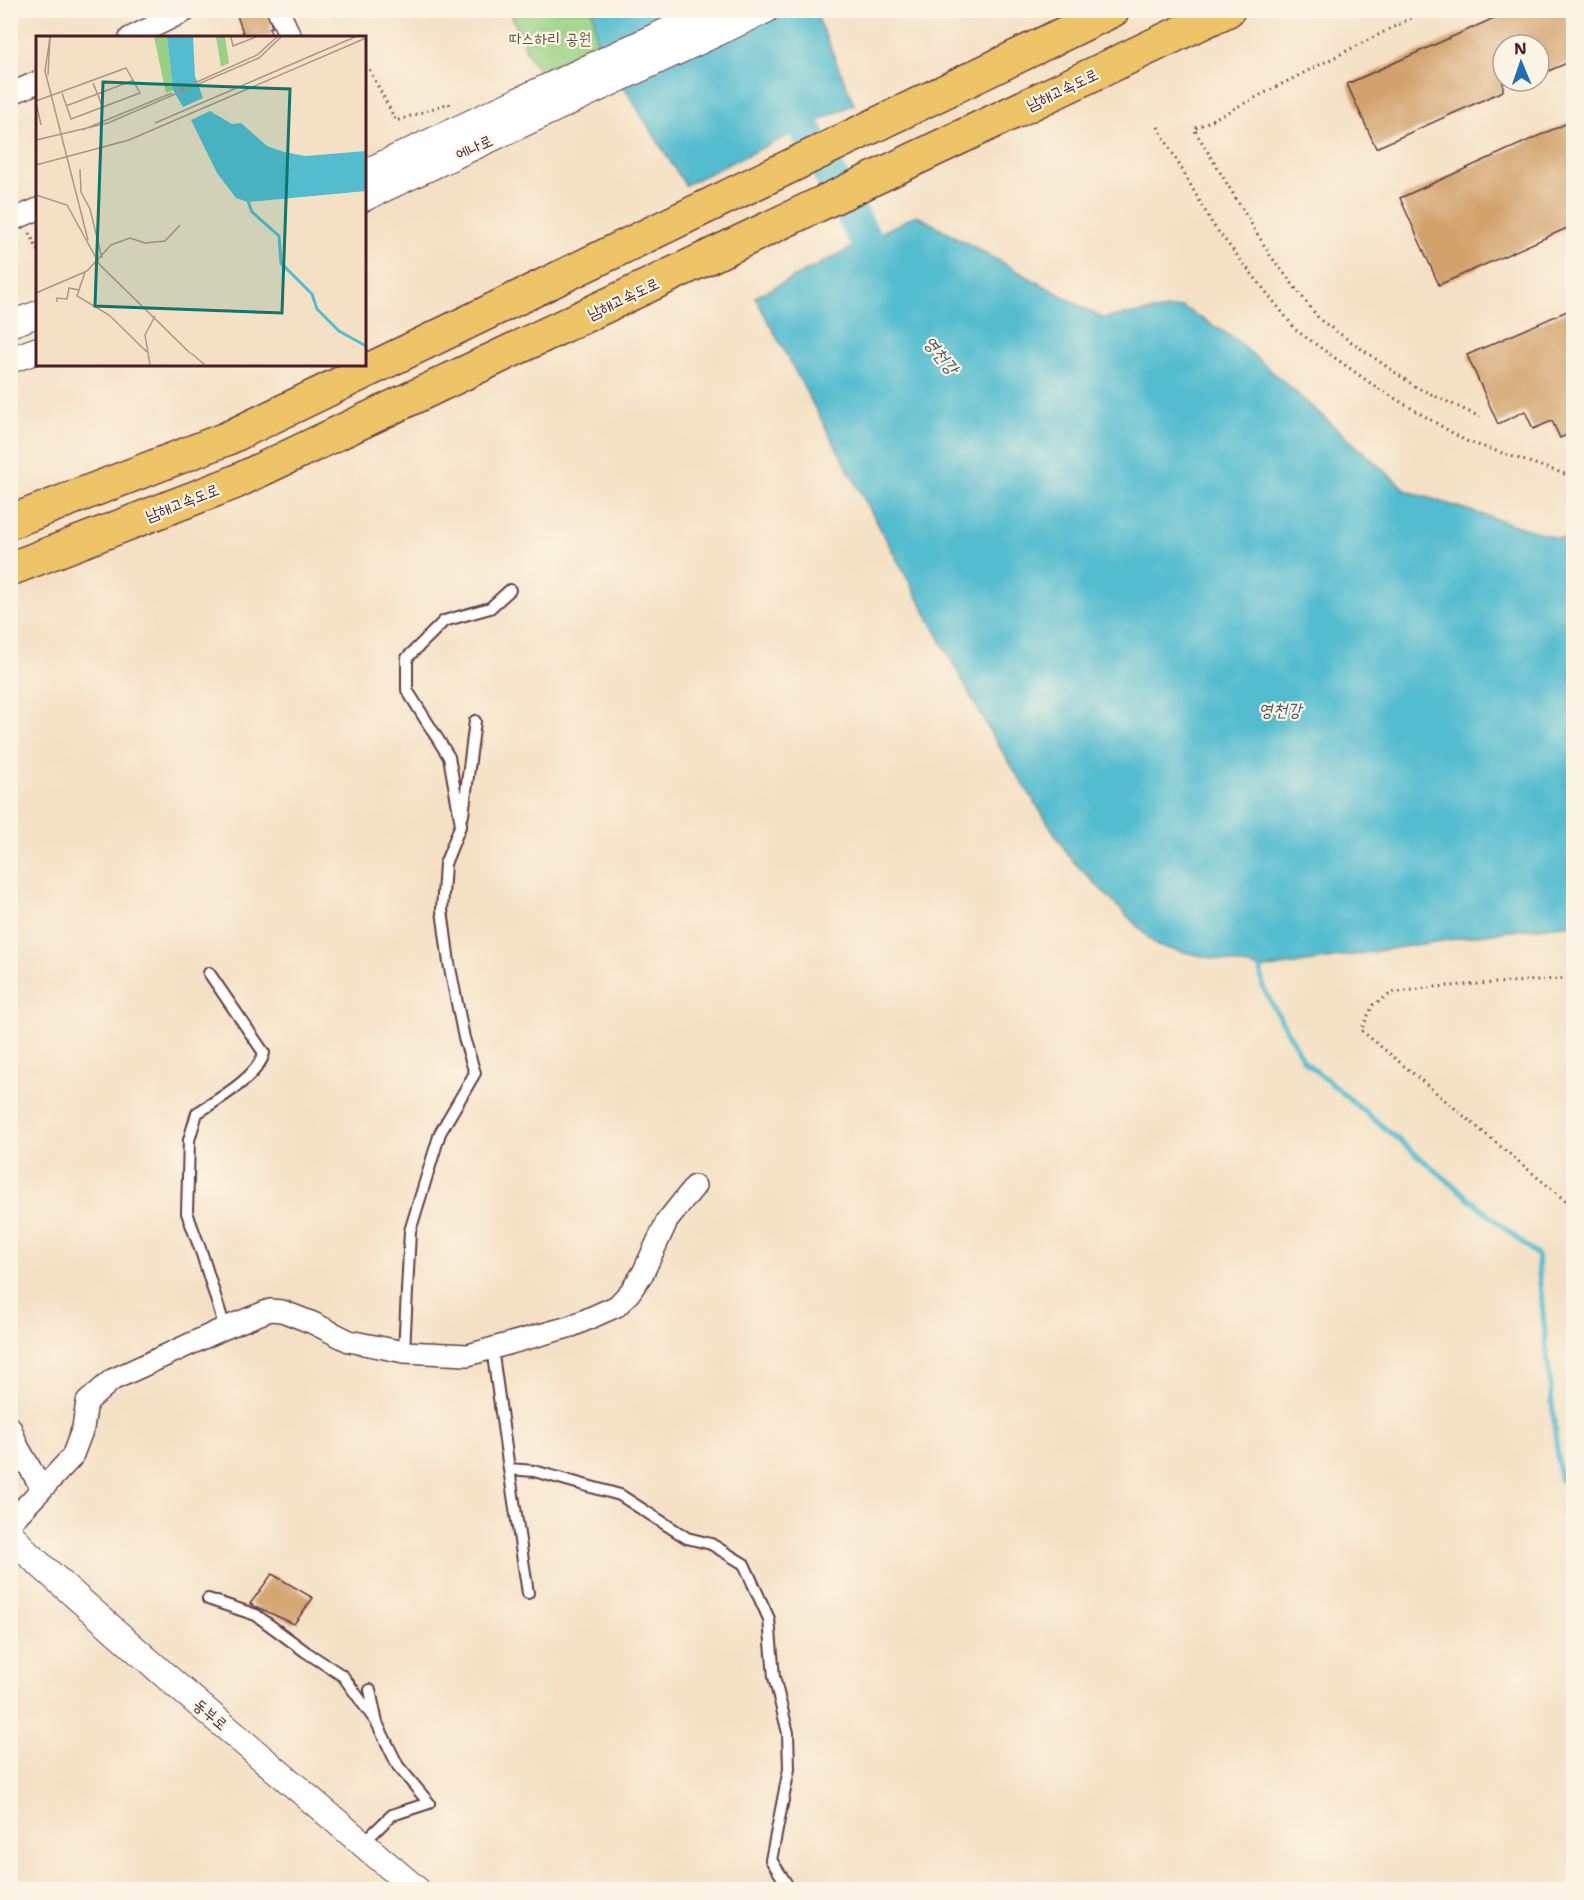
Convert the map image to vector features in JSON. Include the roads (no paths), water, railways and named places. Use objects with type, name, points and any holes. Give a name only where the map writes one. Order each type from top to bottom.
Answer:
[{"type":"highway","points":[[10,522],[226,440],[1113,10]]},
{"type":"highway","name":"남해고속도로","points":[[10,569],[233,483],[1216,16]]},
{"type":"street","points":[[134,36],[187,10]]},
{"type":"street","points":[[278,10],[290,36]]},
{"type":"street","points":[[578,86],[712,10]]},
{"type":"street","points":[[578,86],[766,10]]},
{"type":"street","points":[[10,94],[36,83]]},
{"type":"street","name":"에나로","points":[[366,172],[578,86]]},
{"type":"street","name":"에나로","points":[[366,197],[578,86]]},
{"type":"street","points":[[11,221],[36,210]]},
{"type":"street","points":[[10,324],[36,315]]},
{"type":"street","points":[[10,360],[36,351]]},
{"type":"street","points":[[10,1523],[72,1457],[83,1428],[87,1402],[112,1380],[270,1310],[282,1311],[313,1323],[349,1341],[404,1352],[468,1355],[572,1326],[617,1306],[630,1292],[643,1274],[667,1221],[695,1186]]},
{"type":"street","points":[[10,1427],[18,1448],[42,1489]]},
{"type":"street","name":"동부로","points":[[10,1533],[27,1553],[168,1678],[417,1890]]},
{"type":"lane","points":[[461,824],[449,757],[407,690],[407,658],[444,621],[490,608],[510,590]]},
{"type":"lane","points":[[404,1352],[410,1231],[440,1133],[475,1073],[464,1038],[449,963],[442,910],[445,864],[461,824],[475,721]]},
{"type":"lane","points":[[209,973],[264,1053],[258,1068],[197,1113],[189,1140],[187,1213],[225,1328]]},
{"type":"lane","points":[[492,1348],[528,1593]]},
{"type":"lane","points":[[509,1470],[534,1471],[620,1496],[687,1538],[711,1544],[744,1563],[769,1619],[774,1677],[788,1733],[789,1769],[771,1860],[786,1883],[784,1890]]},
{"type":"lane","points":[[208,1599],[256,1615],[343,1676],[377,1723],[398,1766],[429,1803],[392,1815],[363,1844]]},
{"type":"lane","points":[[370,1690],[377,1723]]},
{"type":"water","points":[[593,11],[815,11],[854,104],[685,185],[597,44]]},
{"type":"water","name":"영천강","points":[[916,215],[1102,318],[1183,307],[1234,338],[1407,491],[1556,538],[1573,540],[1573,924],[1499,932],[1262,969],[1157,946],[1071,859],[992,735],[755,297]]},
{"type":"waterway","name":"영천강","points":[[783,89],[888,280]]},
{"type":"waterway","points":[[1260,964],[1263,988],[1304,1061],[1537,1255],[1560,1479],[1574,1492]]},
{"type":"park label","name":"따스하리 공원","points":[[550,38]]}]
